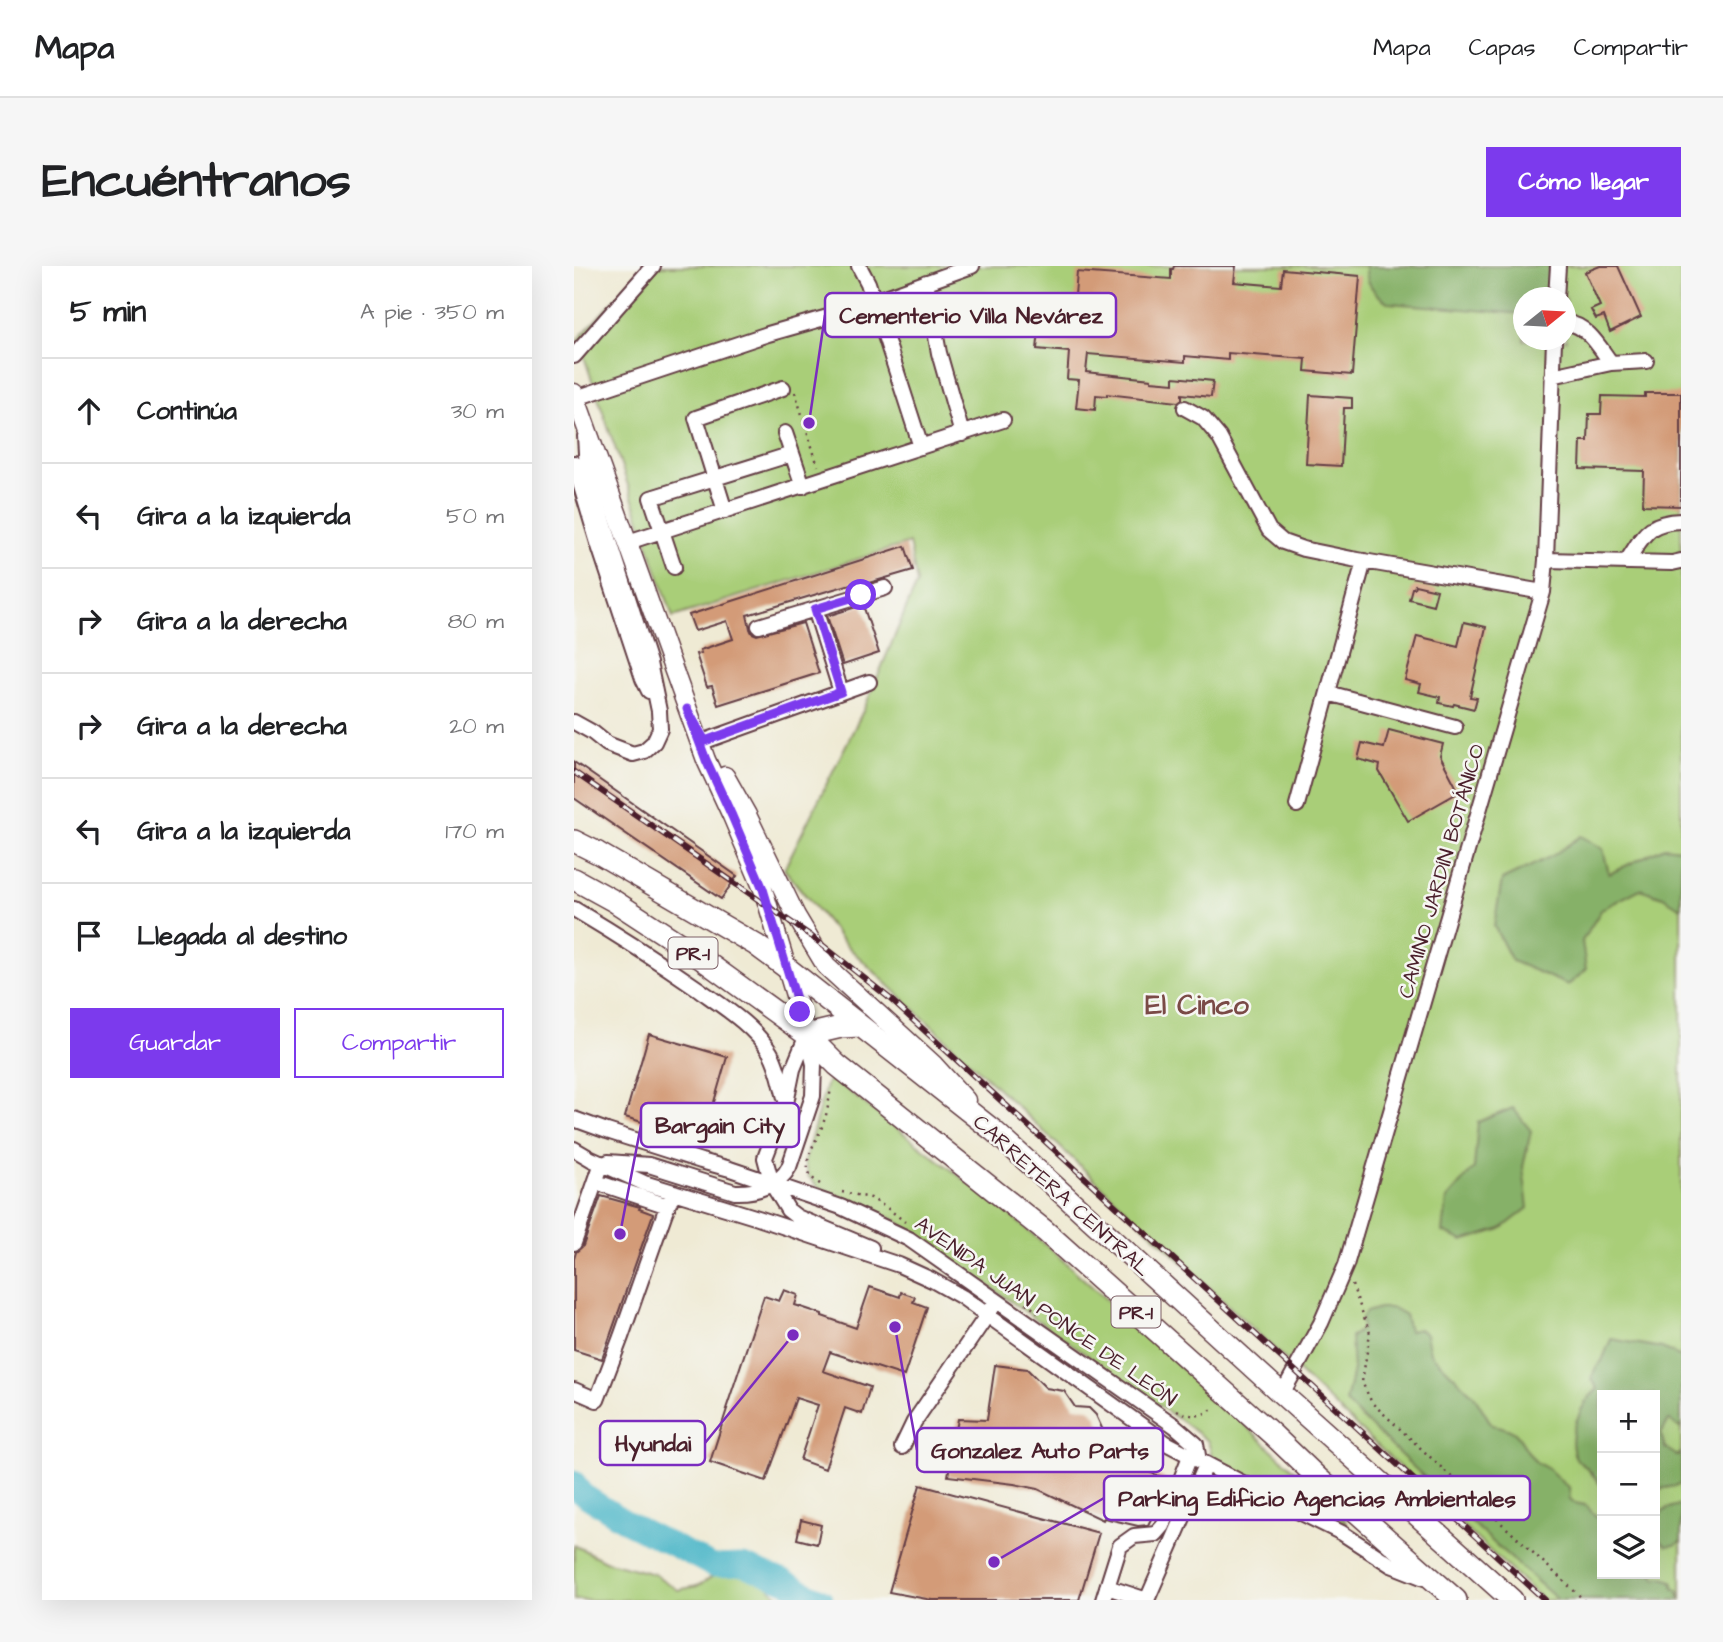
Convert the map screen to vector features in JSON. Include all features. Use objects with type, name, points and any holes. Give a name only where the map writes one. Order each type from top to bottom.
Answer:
[{"type":"highway","name":"CARRETERA CENTRAL","points":[[574,841],[756,945],[994,1130],[1512,1600]]},
{"type":"highway","name":"CARRETERA CENTRAL","points":[[574,879],[664,932],[807,1035],[837,1065],[1045,1231],[1456,1600]]},
{"type":"highway","points":[[807,1035],[841,1027],[860,1026]]},
{"type":"main road","points":[[575,395],[706,760],[763,889],[807,1035]]},
{"type":"main road","points":[[687,709],[747,815],[796,916],[826,966],[934,1065],[994,1130]]},
{"type":"street","points":[[574,356],[653,266]]},
{"type":"street","points":[[859,266],[868,283],[921,447]]},
{"type":"street","points":[[575,395],[874,301],[972,266]]},
{"type":"street","points":[[1557,287],[1558,266]]},
{"type":"street","points":[[926,282],[939,353],[962,434]]},
{"type":"street","points":[[1576,326],[1587,332],[1611,363]]},
{"type":"street","name":"CAMINO JARDÍN BOTÁNICO","points":[[1282,1394],[1321,1323],[1346,1265],[1543,592],[1553,350]]},
{"type":"street","points":[[1552,376],[1611,363],[1646,361]]},
{"type":"street","points":[[724,511],[696,418],[788,387]]},
{"type":"street","points":[[1185,408],[1203,418],[1219,437],[1269,530],[1283,542],[1303,549],[1364,561],[1543,592]]},
{"type":"street","points":[[628,542],[1003,420]]},
{"type":"street","points":[[574,722],[607,744],[633,754],[644,751],[654,742],[660,729],[660,711],[649,663],[587,470],[584,424]]},
{"type":"street","points":[[785,433],[803,485]]},
{"type":"street","points":[[674,566],[652,498],[792,454]]},
{"type":"street","points":[[574,463],[643,678],[660,711]]},
{"type":"street","points":[[1626,562],[1648,530],[1665,522],[1681,521]]},
{"type":"street","points":[[1546,560],[1681,561]]},
{"type":"street","points":[[1297,805],[1364,561]]},
{"type":"street","points":[[759,626],[885,588]]},
{"type":"street","points":[[815,609],[841,692]]},
{"type":"street","points":[[705,741],[869,681]]},
{"type":"street","points":[[1328,693],[1455,727]]},
{"type":"street","points":[[574,909],[664,965],[751,1029],[770,1053],[786,1103]]},
{"type":"street","points":[[807,1035],[793,1069],[786,1103],[765,1158],[772,1184],[788,1210],[797,1217],[882,1253],[899,1265]]},
{"type":"street","points":[[574,1243],[601,1163],[649,1165],[746,1193],[772,1184],[785,1175],[813,1096],[814,1064],[807,1035]]},
{"type":"street","name":"AVENIDA JUAN PONCE DE LEÓN","points":[[574,1119],[581,1126],[730,1168],[841,1207],[909,1239],[1175,1426],[1196,1444],[1198,1461]]},
{"type":"street","name":"AVENIDA JUAN PONCE DE LEÓN","points":[[574,1149],[671,1199],[899,1265],[932,1280],[988,1315],[1166,1443],[1268,1497],[1342,1532],[1391,1565],[1435,1582]]},
{"type":"street","points":[[574,1390],[597,1400],[671,1199],[596,1182]]},
{"type":"street","points":[[902,1447],[914,1422],[996,1301]]},
{"type":"street","points":[[1198,1461],[1147,1600],[1105,1593],[1120,1546],[1134,1536],[1156,1534],[1163,1527],[1198,1461]]},
{"type":"street","points":[[1268,1497],[1318,1478]]},
{"type":"path","points":[[788,387],[822,479]]},
{"type":"path","points":[[821,1185],[815,1182],[807,1167],[808,1154],[818,1139],[831,1088]]},
{"type":"path","points":[[838,1191],[871,1198],[908,1224]]},
{"type":"path","points":[[1346,1265],[1370,1333],[1362,1382],[1372,1403],[1584,1600]]},
{"type":"path","points":[[1026,1303],[1042,1315]]},
{"type":"path","points":[[1172,1408],[1189,1416],[1206,1414],[1228,1395]]},
{"type":"green space","points":[[646,266],[1681,266],[1681,1600],[1543,1600],[846,945],[784,869],[864,709],[917,583],[909,543],[673,617],[578,339]]},
{"type":"green space","points":[[1366,266],[1549,266],[1549,287],[1513,287],[1513,313],[1389,303],[1379,296],[1367,278]]},
{"type":"green space","points":[[1581,836],[1603,849],[1609,874],[1664,847],[1681,849],[1681,908],[1663,897],[1640,889],[1602,909],[1582,941],[1586,970],[1568,985],[1512,961],[1494,926],[1502,880],[1552,856]]},
{"type":"green space","points":[[834,1080],[1009,1214],[1057,1255],[1242,1422],[1342,1515],[1347,1524],[1213,1460],[1208,1441],[895,1220],[818,1187],[808,1176],[804,1162],[827,1082]]},
{"type":"green space","points":[[1513,1108],[1531,1131],[1523,1167],[1528,1208],[1501,1229],[1463,1241],[1443,1232],[1447,1199],[1474,1168],[1478,1122]]},
{"type":"green space","points":[[1393,1308],[1405,1315],[1409,1331],[1419,1329],[1426,1334],[1430,1353],[1475,1397],[1492,1425],[1514,1432],[1536,1462],[1569,1487],[1570,1499],[1585,1505],[1597,1517],[1597,1579],[1660,1577],[1672,1581],[1680,1600],[1558,1600],[1495,1544],[1346,1402],[1353,1370],[1351,1337],[1362,1329],[1361,1319],[1366,1312]]},
{"type":"green space","points":[[1611,1339],[1662,1348],[1681,1357],[1681,1429],[1669,1420],[1661,1434],[1665,1448],[1678,1456],[1681,1452],[1681,1482],[1675,1486],[1660,1489],[1660,1390],[1597,1390],[1592,1379],[1595,1369],[1602,1361]]},
{"type":"green space","points":[[1597,1390],[1597,1480],[1576,1458],[1572,1441],[1576,1421]]},
{"type":"green space","points":[[1681,1505],[1681,1541],[1666,1546],[1660,1540],[1660,1514]]},
{"type":"green space","points":[[574,1545],[605,1561],[654,1574],[678,1590],[697,1586],[745,1557],[783,1600],[574,1600]]},
{"type":"building","points":[[1174,266],[1236,266],[1234,282],[1281,286],[1283,269],[1360,276],[1352,375],[1305,371],[1306,359],[1228,353],[1228,360],[1185,356],[1185,362],[1088,354],[1086,372],[1174,383],[1174,377],[1213,381],[1211,397],[1182,394],[1182,399],[1178,402],[1107,394],[1096,395],[1095,410],[1076,408],[1079,380],[1067,379],[1069,352],[1037,349],[1042,304],[1074,307],[1077,272],[1171,279],[1171,269]]},
{"type":"building","points":[[1600,266],[1618,266],[1641,317],[1610,332],[1604,316],[1596,319],[1591,310],[1600,306],[1585,272]]},
{"type":"building","points":[[1645,393],[1681,393],[1681,506],[1643,505],[1644,471],[1580,469],[1581,441],[1588,441],[1589,414],[1601,414],[1602,396],[1645,397]]},
{"type":"building","points":[[1310,395],[1352,398],[1352,408],[1344,408],[1341,466],[1306,464]]},
{"type":"building","points":[[905,546],[913,570],[855,587],[854,583],[747,615],[752,633],[757,635],[803,623],[819,673],[718,705],[712,686],[707,687],[696,654],[701,653],[700,650],[733,639],[727,621],[695,631],[689,615]]},
{"type":"building","points":[[1415,585],[1437,590],[1433,605],[1409,599]]},
{"type":"building","points":[[863,605],[879,653],[843,665],[827,616]]},
{"type":"building","points":[[1464,622],[1486,627],[1470,697],[1477,698],[1474,709],[1439,703],[1440,697],[1419,692],[1421,684],[1405,680],[1417,636],[1458,646]]},
{"type":"building","points":[[1389,730],[1443,744],[1440,756],[1459,792],[1408,821],[1379,771],[1380,765],[1358,759],[1362,743],[1384,748]]},
{"type":"building","points":[[574,762],[737,876],[721,899],[574,798]]},
{"type":"building","points":[[649,1034],[727,1057],[703,1140],[625,1117]]},
{"type":"building","points":[[601,1196],[640,1207],[639,1209],[653,1214],[602,1359],[574,1350],[574,1259],[576,1252],[583,1246]]},
{"type":"building","points":[[870,1287],[900,1297],[901,1292],[915,1297],[913,1302],[927,1307],[904,1376],[830,1352],[823,1371],[870,1387],[862,1414],[845,1408],[825,1469],[800,1460],[818,1405],[796,1398],[766,1481],[710,1462],[764,1296],[779,1301],[784,1290],[798,1295],[795,1305],[856,1328]]},
{"type":"building","points":[[995,1365],[1027,1369],[1046,1388],[1064,1391],[1075,1407],[1089,1408],[1096,1415],[1115,1457],[1170,1481],[1148,1525],[1103,1520],[1038,1489],[948,1476],[958,1419],[987,1420]]},
{"type":"building","points":[[920,1485],[1099,1533],[1079,1600],[932,1600],[889,1592]]},
{"type":"building","points":[[801,1520],[821,1525],[817,1544],[797,1539]]},
{"type":"waterway","points":[[574,1482],[582,1494],[630,1524],[713,1566],[743,1565],[822,1600]]},
{"type":"railway","points":[[574,772],[811,936],[888,997],[1545,1600]]},
{"type":"place","name":"Cementerio Villa Nevárez","points":[[809,423]]},
{"type":"place","name":"Bargain City","points":[[620,1234]]},
{"type":"place","name":"Gonzalez Auto Parts","points":[[895,1327]]},
{"type":"place","name":"Hyundai","points":[[793,1335]]},
{"type":"place","name":"Parking Edificio Agencias Ambientales","points":[[994,1562]]},
{"type":"district","name":"El Cinco","points":[[1197,1004]]},
{"type":"route","points":[[800,1012],[763,889],[706,760],[687,709],[705,741],[841,692],[815,609],[861,595]]}]
